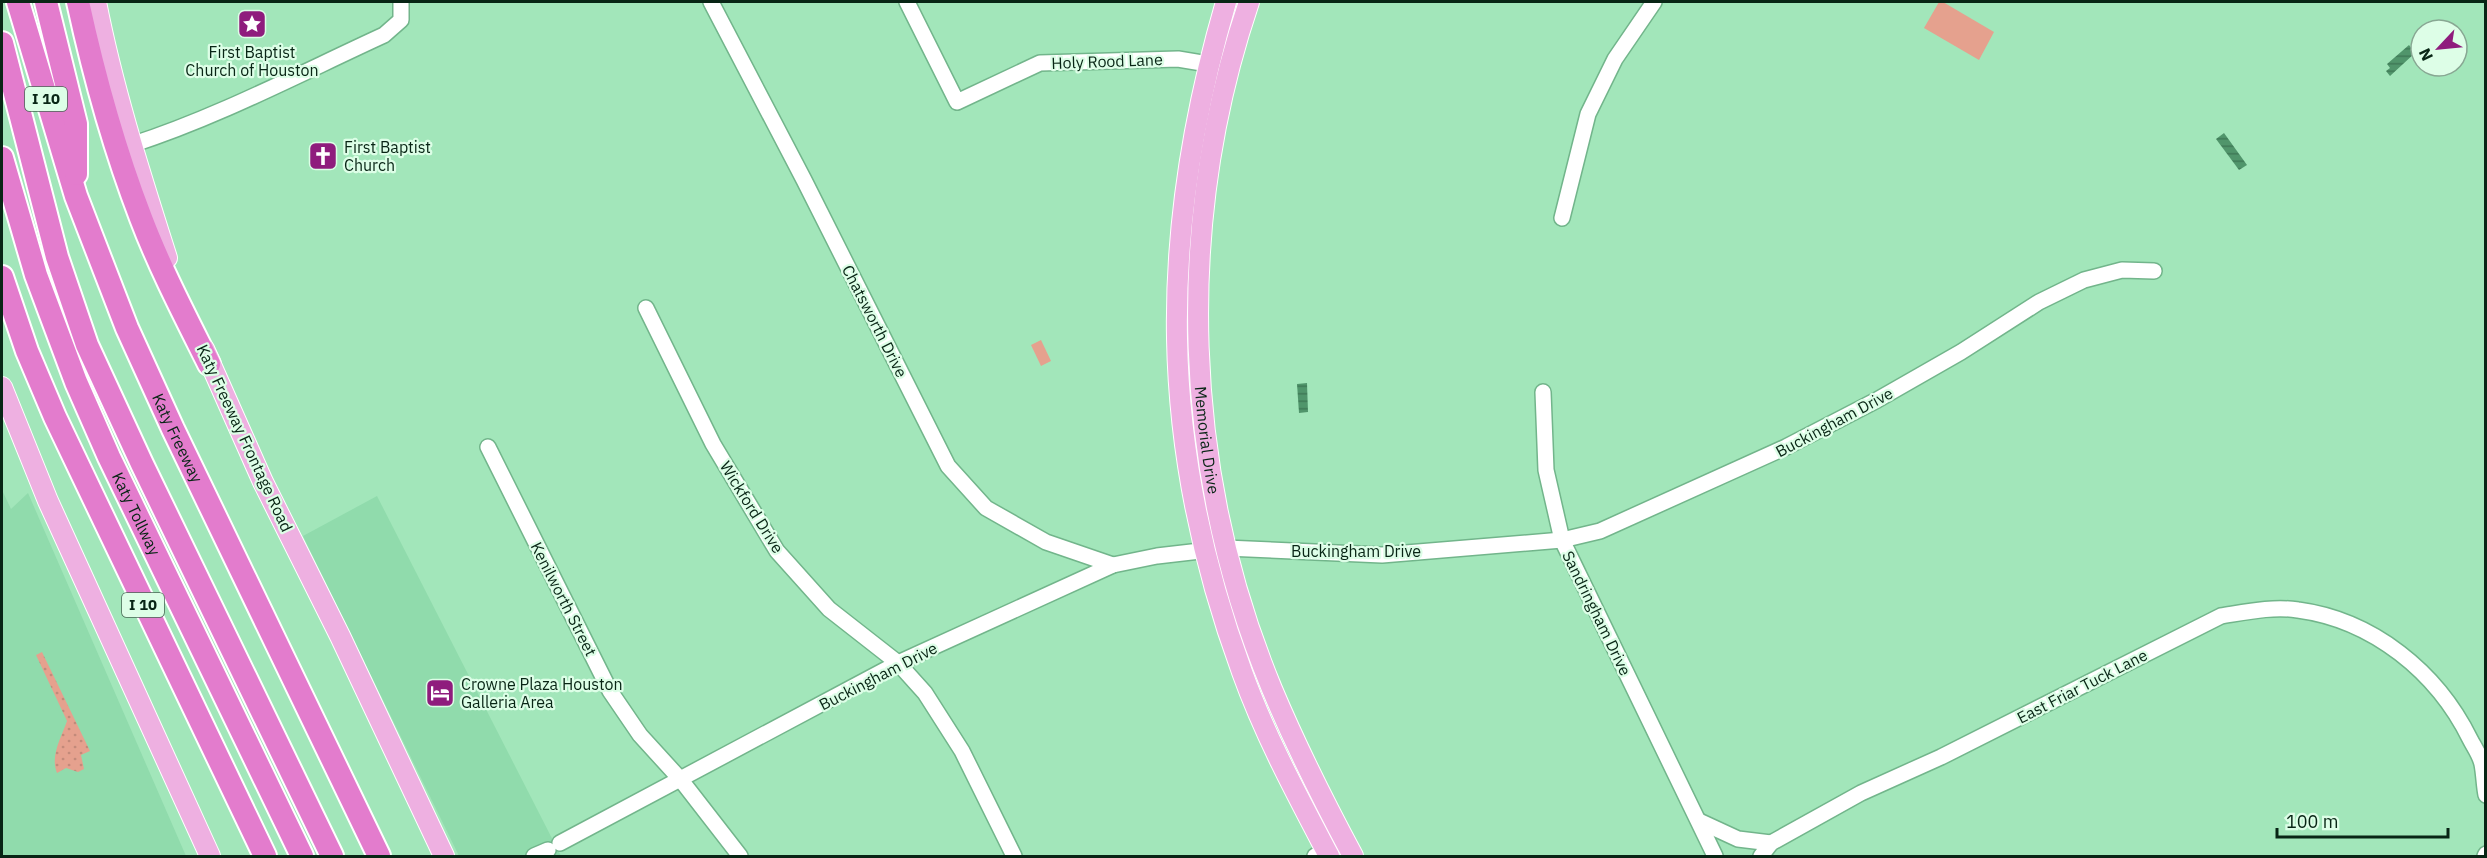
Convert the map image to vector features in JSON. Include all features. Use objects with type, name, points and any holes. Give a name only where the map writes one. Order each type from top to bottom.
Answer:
[{"type":"highway","name":"Katy Freeway","points":[[18,2],[76,196],[110,285],[151,381],[379,856]]},
{"type":"highway","points":[[46,2],[76,124],[76,196]]},
{"type":"highway","points":[[78,2],[108,119],[141,218],[170,286],[209,364]]},
{"type":"highway","points":[[2,43],[57,257],[87,345],[136,467],[318,856]]},
{"type":"highway","points":[[2,85],[37,229],[54,284],[86,368],[332,856]]},
{"type":"highway","name":"Katy Tollway","points":[[2,158],[36,275],[76,382],[109,457],[302,856]]},
{"type":"highway","name":"I 10","points":[[2,277],[27,351],[55,417],[265,856]]},
{"type":"main road","name":"Katy Freeway Frontage Road","points":[[96,2],[130,144],[171,270],[209,364],[263,482],[340,636],[444,856]]},
{"type":"main road","name":"Memorial Drive","points":[[1226,2],[1208,64],[1184,194],[1176,302],[1181,418],[1191,488],[1223,615],[1243,674],[1323,855]]},
{"type":"main road","name":"Memorial Drive","points":[[1249,2],[1228,68],[1211,151],[1197,302],[1202,411],[1210,468],[1226,548],[1237,588],[1272,688],[1349,849]]},
{"type":"main road","points":[[1176,302],[1197,302]]},
{"type":"main road","points":[[2,387],[48,501],[210,856]]},
{"type":"street","points":[[130,144],[157,136],[243,100],[384,35],[401,20],[401,2]]},
{"type":"street","name":"Chatsworth Drive","points":[[711,2],[804,180],[948,466],[986,507],[1046,542],[1113,565]]},
{"type":"street","name":"Holy Rood Lane","points":[[907,2],[957,102],[1040,63],[1178,59],[1228,68]]},
{"type":"street","points":[[1562,218],[1588,114],[1615,59],[1654,2]]},
{"type":"street","name":"Buckingham Drive","points":[[534,856],[898,663],[1113,565],[1157,556],[1226,548],[1382,555],[1562,540],[1600,531],[1786,447],[1877,400],[1961,352],[2039,302],[2084,280],[2122,270],[2154,271]]},
{"type":"street","name":"Wickford Drive","points":[[646,308],[713,444],[777,550],[829,609],[898,663],[925,693],[962,751],[1014,856]]},
{"type":"street","name":"Sandringham Drive","points":[[1544,392],[1546,470],[1562,540],[1715,856]]},
{"type":"street","name":"Kenilworth Street","points":[[488,447],[609,691],[639,735],[681,780],[740,856]]},
{"type":"street","name":"East Friar Tuck Lane","points":[[1761,856],[1771,843],[1861,793],[1941,757],[2221,616],[2264,609],[2298,610],[2354,625],[2403,654],[2445,697],[2465,729],[2482,763],[2486,795]]},
{"type":"street","points":[[1699,821],[1738,838],[1771,843]]},
{"type":"street","points":[[1323,855],[1349,849]]},
{"type":"shaded area","points":[[1939,2],[1943,2],[1994,32],[1979,60],[1924,28]]},
{"type":"shaded area","points":[[2409,45],[2409,59],[2390,76],[2386,71],[2390,68],[2387,64]]},
{"type":"shaded area","points":[[2224,133],[2247,165],[2239,170],[2216,139]]},
{"type":"shaded area","points":[[1041,340],[1051,361],[1041,366],[1031,345]]},
{"type":"shaded area","points":[[1307,383],[1308,412],[1299,413],[1297,384]]},
{"type":"shaded area","points":[[2,490],[11,509],[28,493],[186,856],[2,856]]},
{"type":"shaded area","points":[[377,496],[561,856],[459,856],[303,536]]},
{"type":"shaded area","points":[[42,652],[90,751],[81,755],[84,769],[78,772],[66,768],[57,773],[55,767],[59,740],[67,721],[36,655]]},
{"type":"place","name":"First Baptist Church of Houston","points":[[252,24]]},
{"type":"place","name":"First Baptist Church","points":[[323,156]]},
{"type":"place","name":"Crowne Plaza Houston Galleria Area","points":[[440,693]]}]
